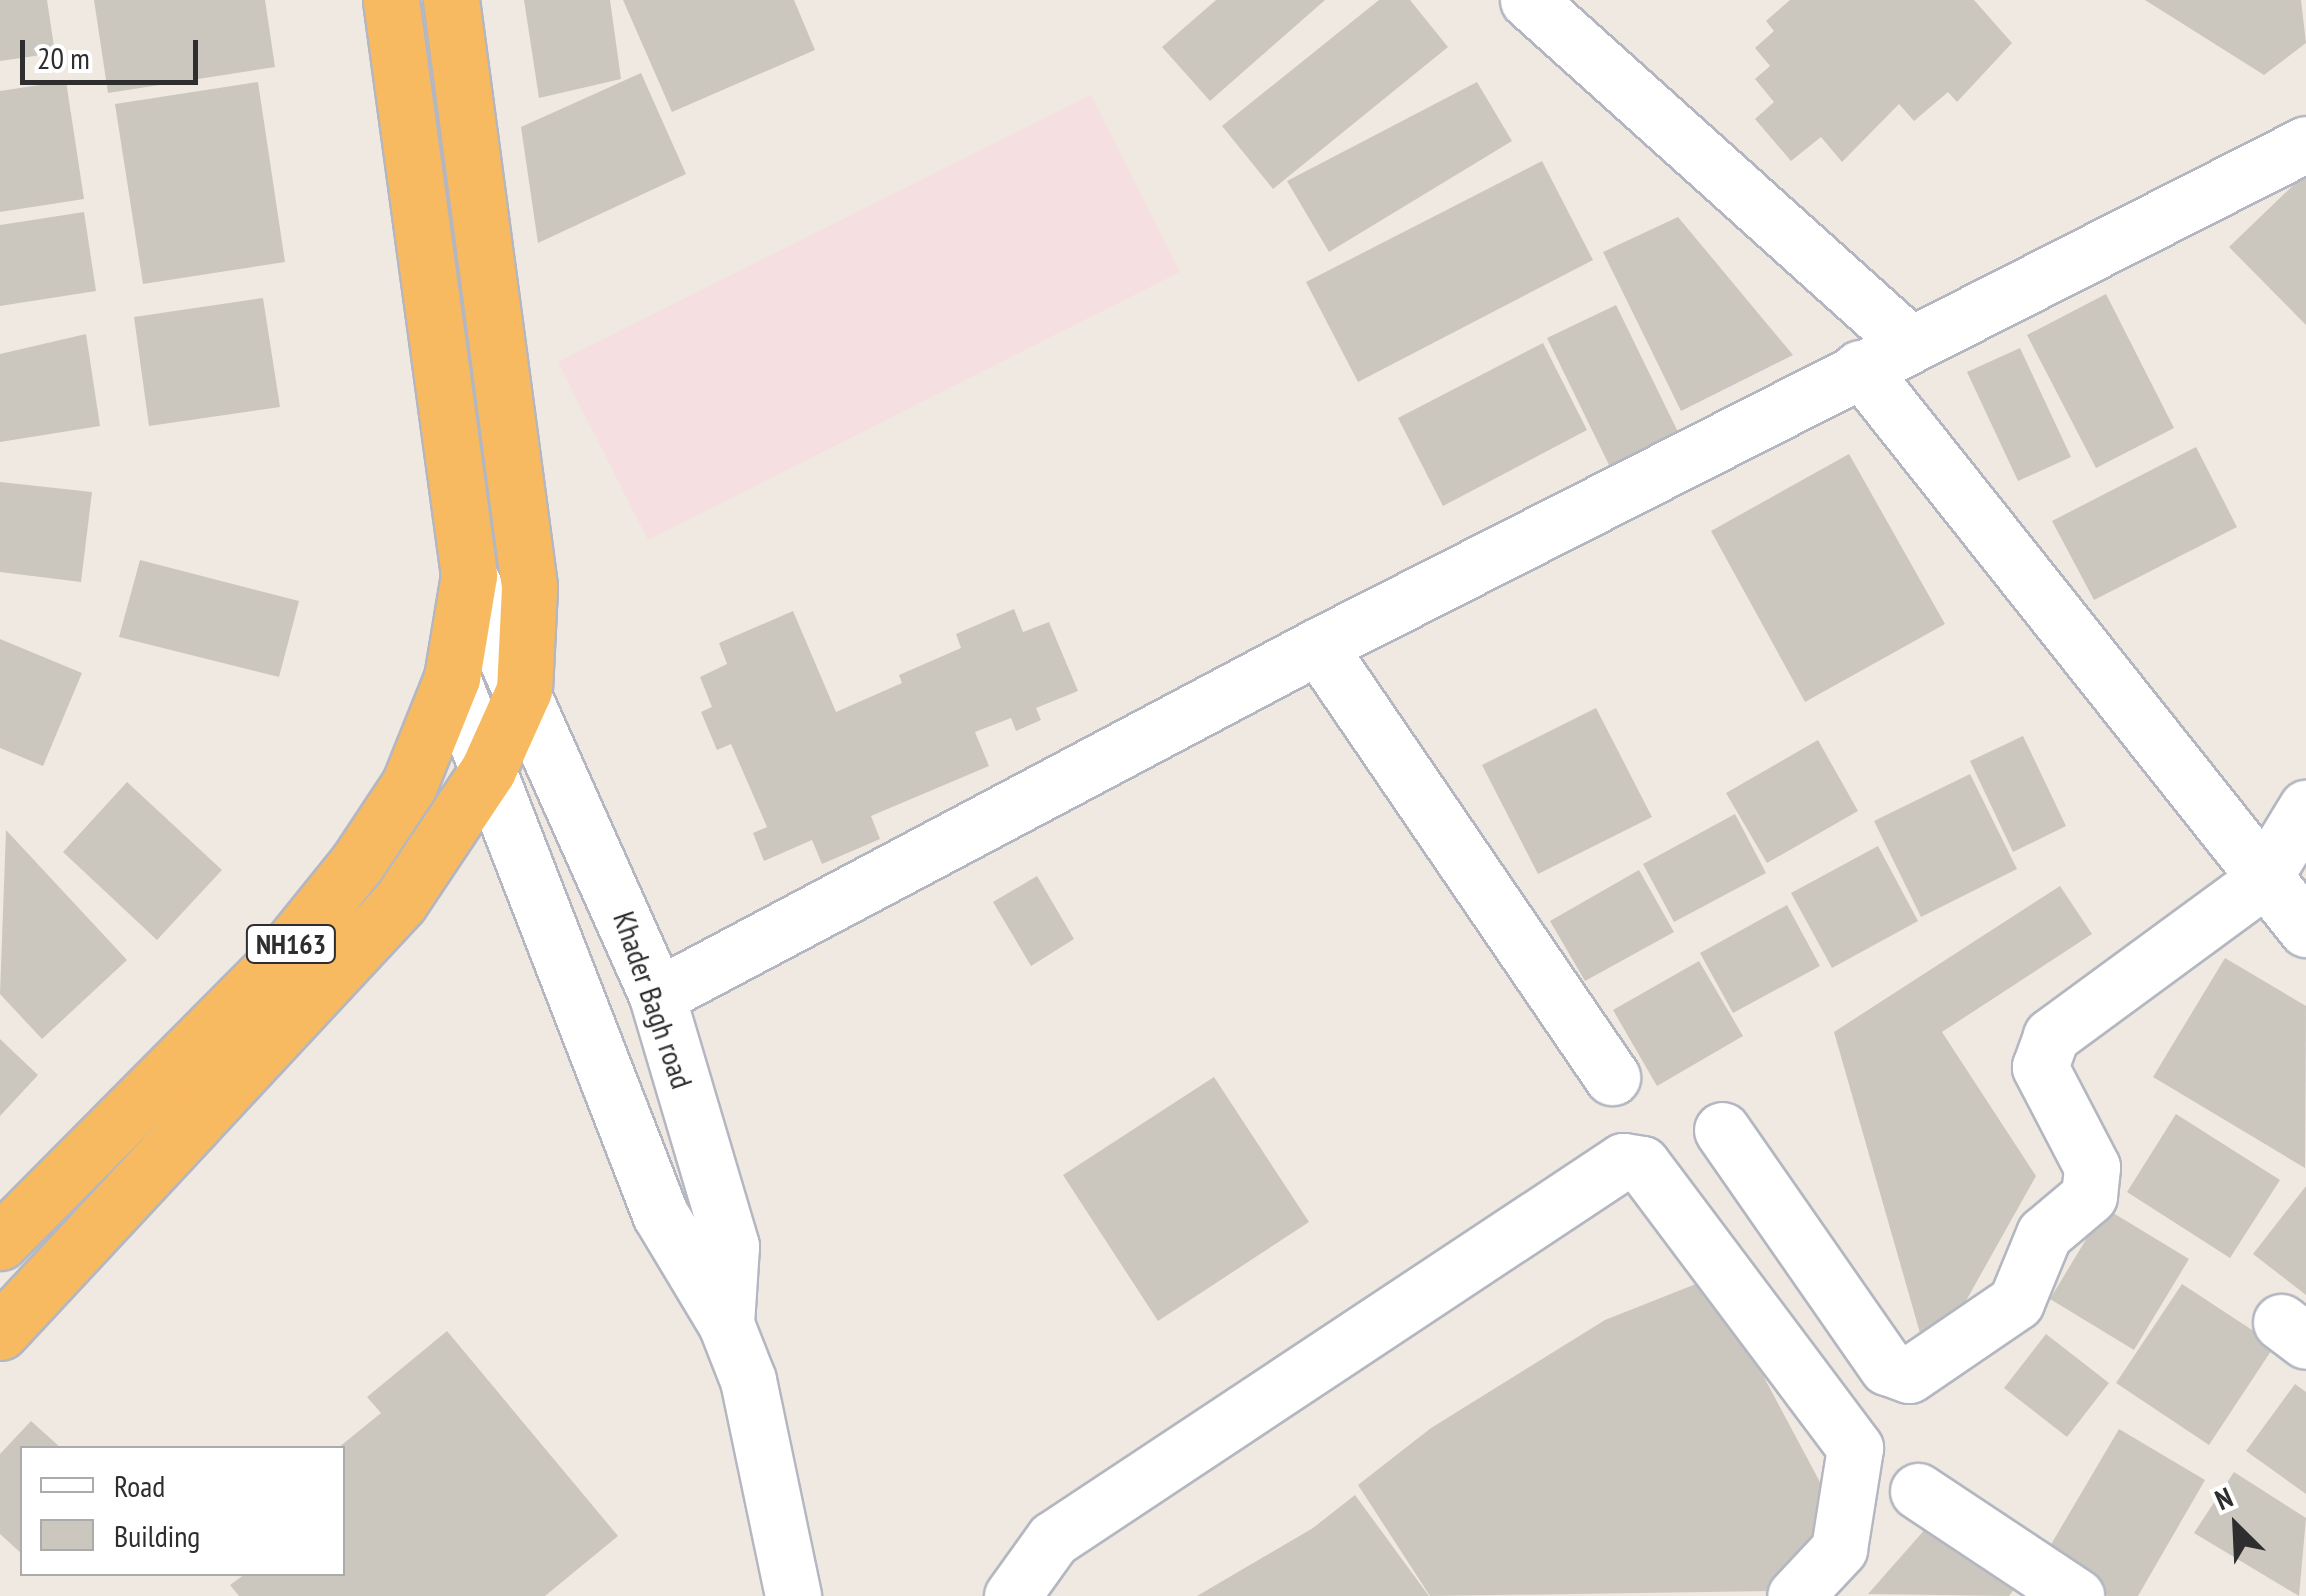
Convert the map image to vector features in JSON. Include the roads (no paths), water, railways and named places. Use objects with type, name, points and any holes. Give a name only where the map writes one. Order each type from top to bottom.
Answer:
[{"type":"highway","name":"NH163","points":[[0,1242],[274,965],[358,862],[409,785],[452,678],[469,576],[391,0]]},
{"type":"highway","name":"NH163","points":[[0,1332],[400,902],[488,770],[524,690],[529,586],[450,0]]},
{"type":"street","points":[[1528,0],[1910,343]]},
{"type":"street","points":[[658,996],[1318,646],[2306,144]]},
{"type":"street","points":[[1860,368],[2261,882],[2306,929]]},
{"type":"street","name":"Khader Bagh road","points":[[469,576],[524,690],[658,996],[730,1246],[726,1324]]},
{"type":"street","points":[[1318,646],[1612,1077]]},
{"type":"street","name":"Khader Bagh road","points":[[452,678],[660,1214],[726,1324],[748,1380],[793,1596]]},
{"type":"street","points":[[1722,1130],[1887,1367],[1909,1375],[2016,1302],[2044,1234],[2089,1196],[2092,1167],[2040,1067],[2051,1036],[2261,882],[2306,808]]},
{"type":"street","points":[[1012,1596],[1053,1539],[1623,1161],[1642,1164],[1855,1448],[1839,1548],[1796,1596]]},
{"type":"street","points":[[1918,1491],[2076,1596]]}]
